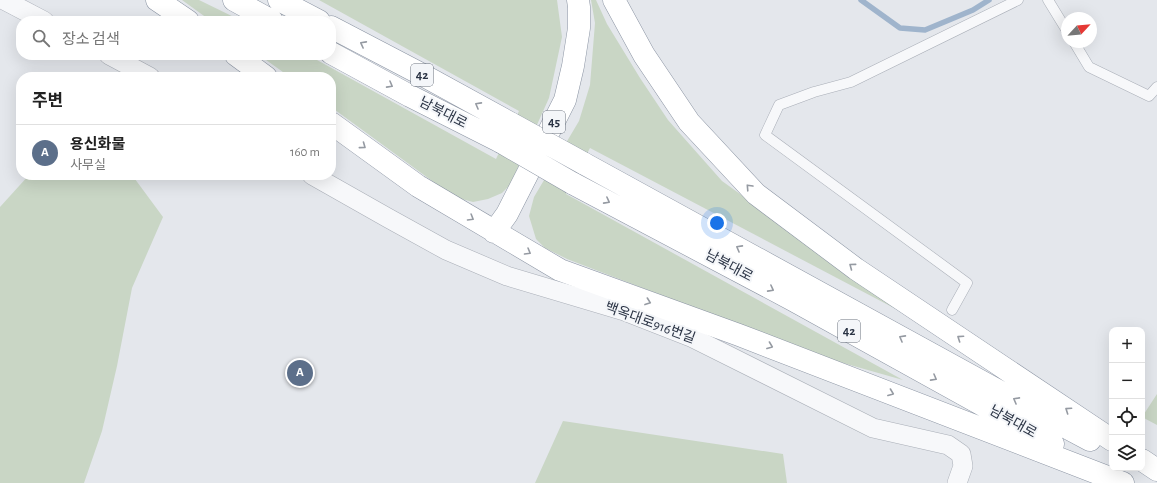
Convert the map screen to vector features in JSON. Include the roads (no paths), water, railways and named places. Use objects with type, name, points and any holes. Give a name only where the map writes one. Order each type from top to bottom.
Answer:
[{"type":"highway","points":[[157,0],[181,16]]},
{"type":"highway","points":[[234,0],[263,16]]},
{"type":"highway","points":[[279,0],[310,16]]},
{"type":"highway","name":"45","points":[[494,232],[507,214],[565,100],[576,51],[579,28],[578,0]]},
{"type":"highway","points":[[614,0],[644,55],[689,122],[756,194],[856,269],[1109,438]]},
{"type":"highway","name":"남북대로","points":[[336,30],[419,73],[507,133],[572,183],[793,300],[1124,483]]},
{"type":"highway","name":"남북대로","points":[[336,56],[410,96],[583,163],[1109,450]]},
{"type":"highway","points":[[243,60],[259,72]]},
{"type":"highway","points":[[336,127],[418,186],[560,270],[739,335],[1124,483]]},
{"type":"highway","points":[[1145,462],[1157,470]]},
{"type":"highway","points":[[1145,470],[1157,476]]},
{"type":"street","points":[[4,0],[34,16]]},
{"type":"street","points":[[118,60],[141,72]]},
{"type":"street","name":"백옥대로916번길","points":[[321,180],[446,250],[507,276],[624,311],[693,338],[873,428],[948,445],[961,454],[964,466],[957,483]]},
{"type":"lane","points":[[952,310],[966,283],[765,135],[779,105],[814,92],[851,82],[1018,0]]},
{"type":"lane","points":[[1048,0],[1061,21]]},
{"type":"lane","points":[[1078,48],[1089,67],[1149,96],[1157,87]]},
{"type":"waterway","points":[[861,0],[900,28],[925,30],[973,10],[989,0]]},
{"type":"place","name":"용신화물","points":[[300,373]]}]
